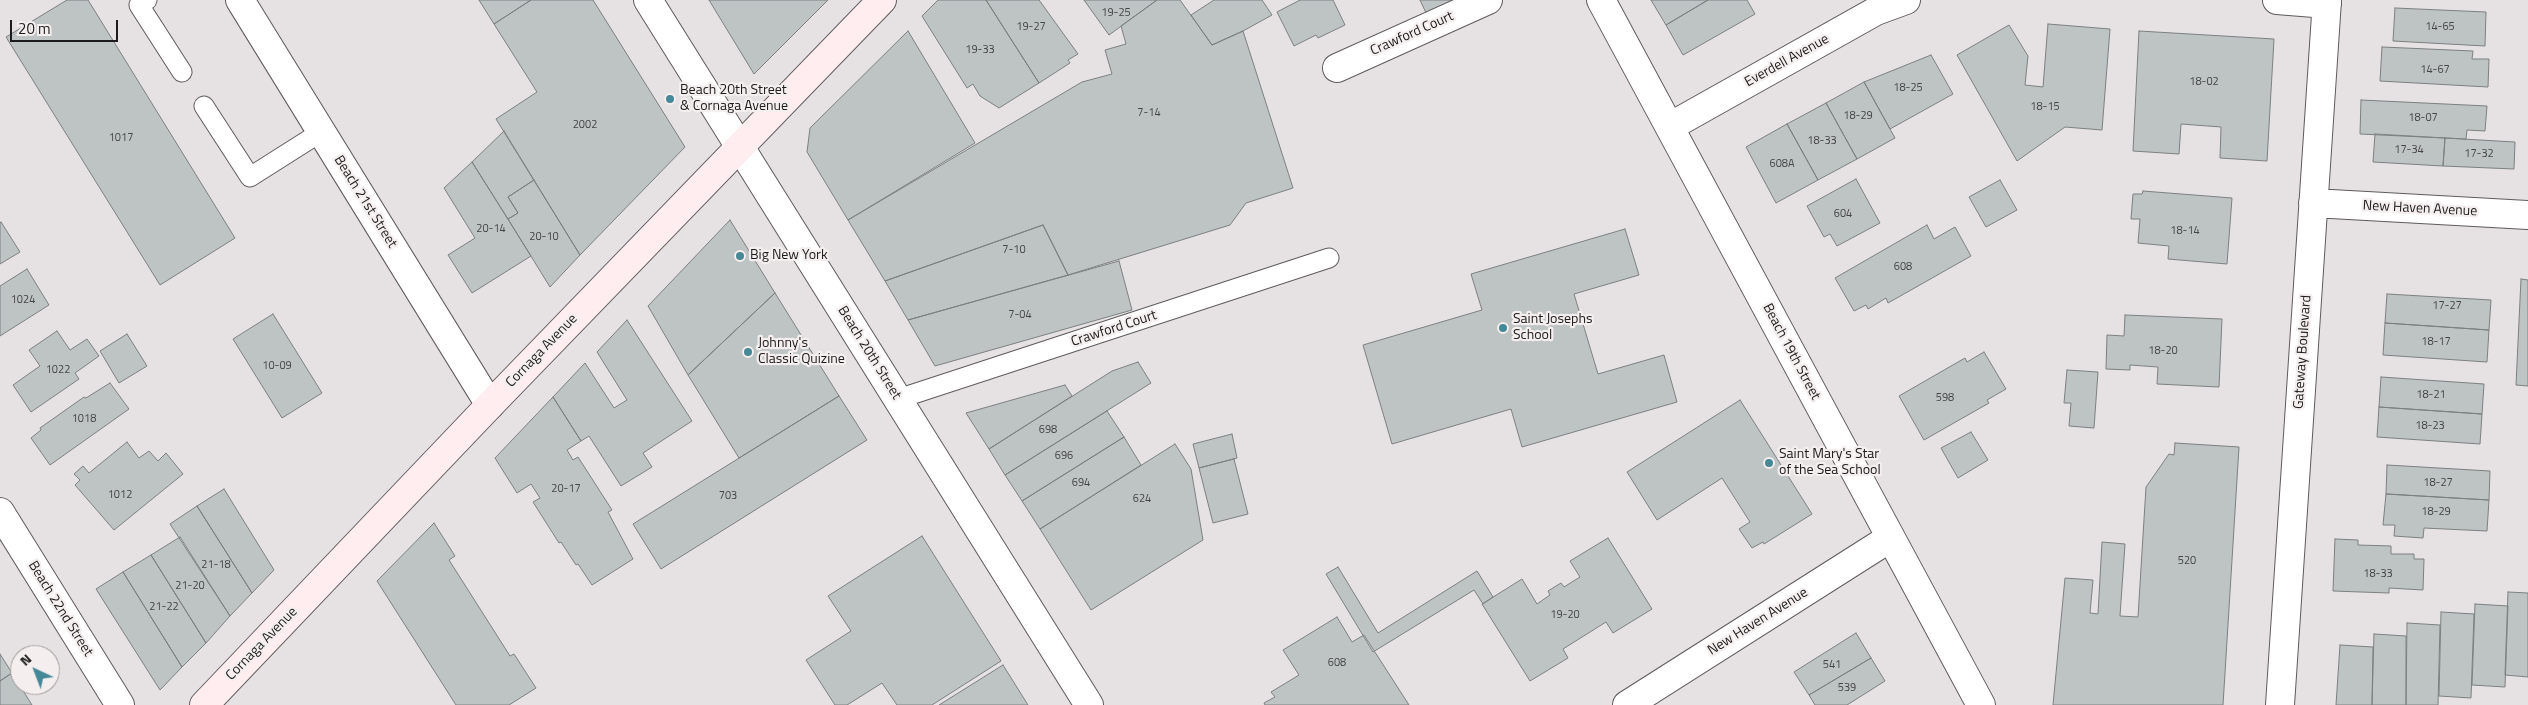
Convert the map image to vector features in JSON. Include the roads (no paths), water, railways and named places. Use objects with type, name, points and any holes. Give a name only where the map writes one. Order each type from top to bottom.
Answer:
[{"type":"street","name":"Beach 21st Street","points":[[240,0],[490,405]]},
{"type":"street","name":"Beach 20th Street","points":[[648,0],[1089,705]]},
{"type":"street","name":"Cornaga Avenue","points":[[204,705],[490,405],[882,0]]},
{"type":"street","name":"Crawford Court","points":[[1337,68],[1488,0]]},
{"type":"street","name":"Beach 19th Street","points":[[1601,0],[1671,126],[1981,705]]},
{"type":"street","name":"Everdell Avenue","points":[[1671,126],[1876,11],[1906,0]]},
{"type":"street","points":[[2277,0],[2327,2]]},
{"type":"street","name":"Gateway Boulevard","points":[[2280,705],[2327,2]]},
{"type":"street","name":"New Haven Avenue","points":[[2313,203],[2528,215]]},
{"type":"street","name":"Beach 22nd Street","points":[[0,512],[120,705]]},
{"type":"street","name":"New Haven Avenue","points":[[1626,705],[1890,538]]},
{"type":"lane","points":[[147,0],[139,5],[182,72]]},
{"type":"lane","points":[[204,106],[250,177],[321,132]]},
{"type":"lane","name":"Crawford Court","points":[[898,399],[1329,258]]},
{"type":"place","name":"Beach 20th Street & Cornaga Avenue","points":[[670,99]]},
{"type":"place","name":"Big New York","points":[[740,256]]},
{"type":"place","name":"Saint Josephs School","points":[[1503,328]]},
{"type":"place","name":"Johnny's Classic Quizine","points":[[748,352]]},
{"type":"place","name":"Saint Mary's Star of the Sea School","points":[[1769,463]]}]
